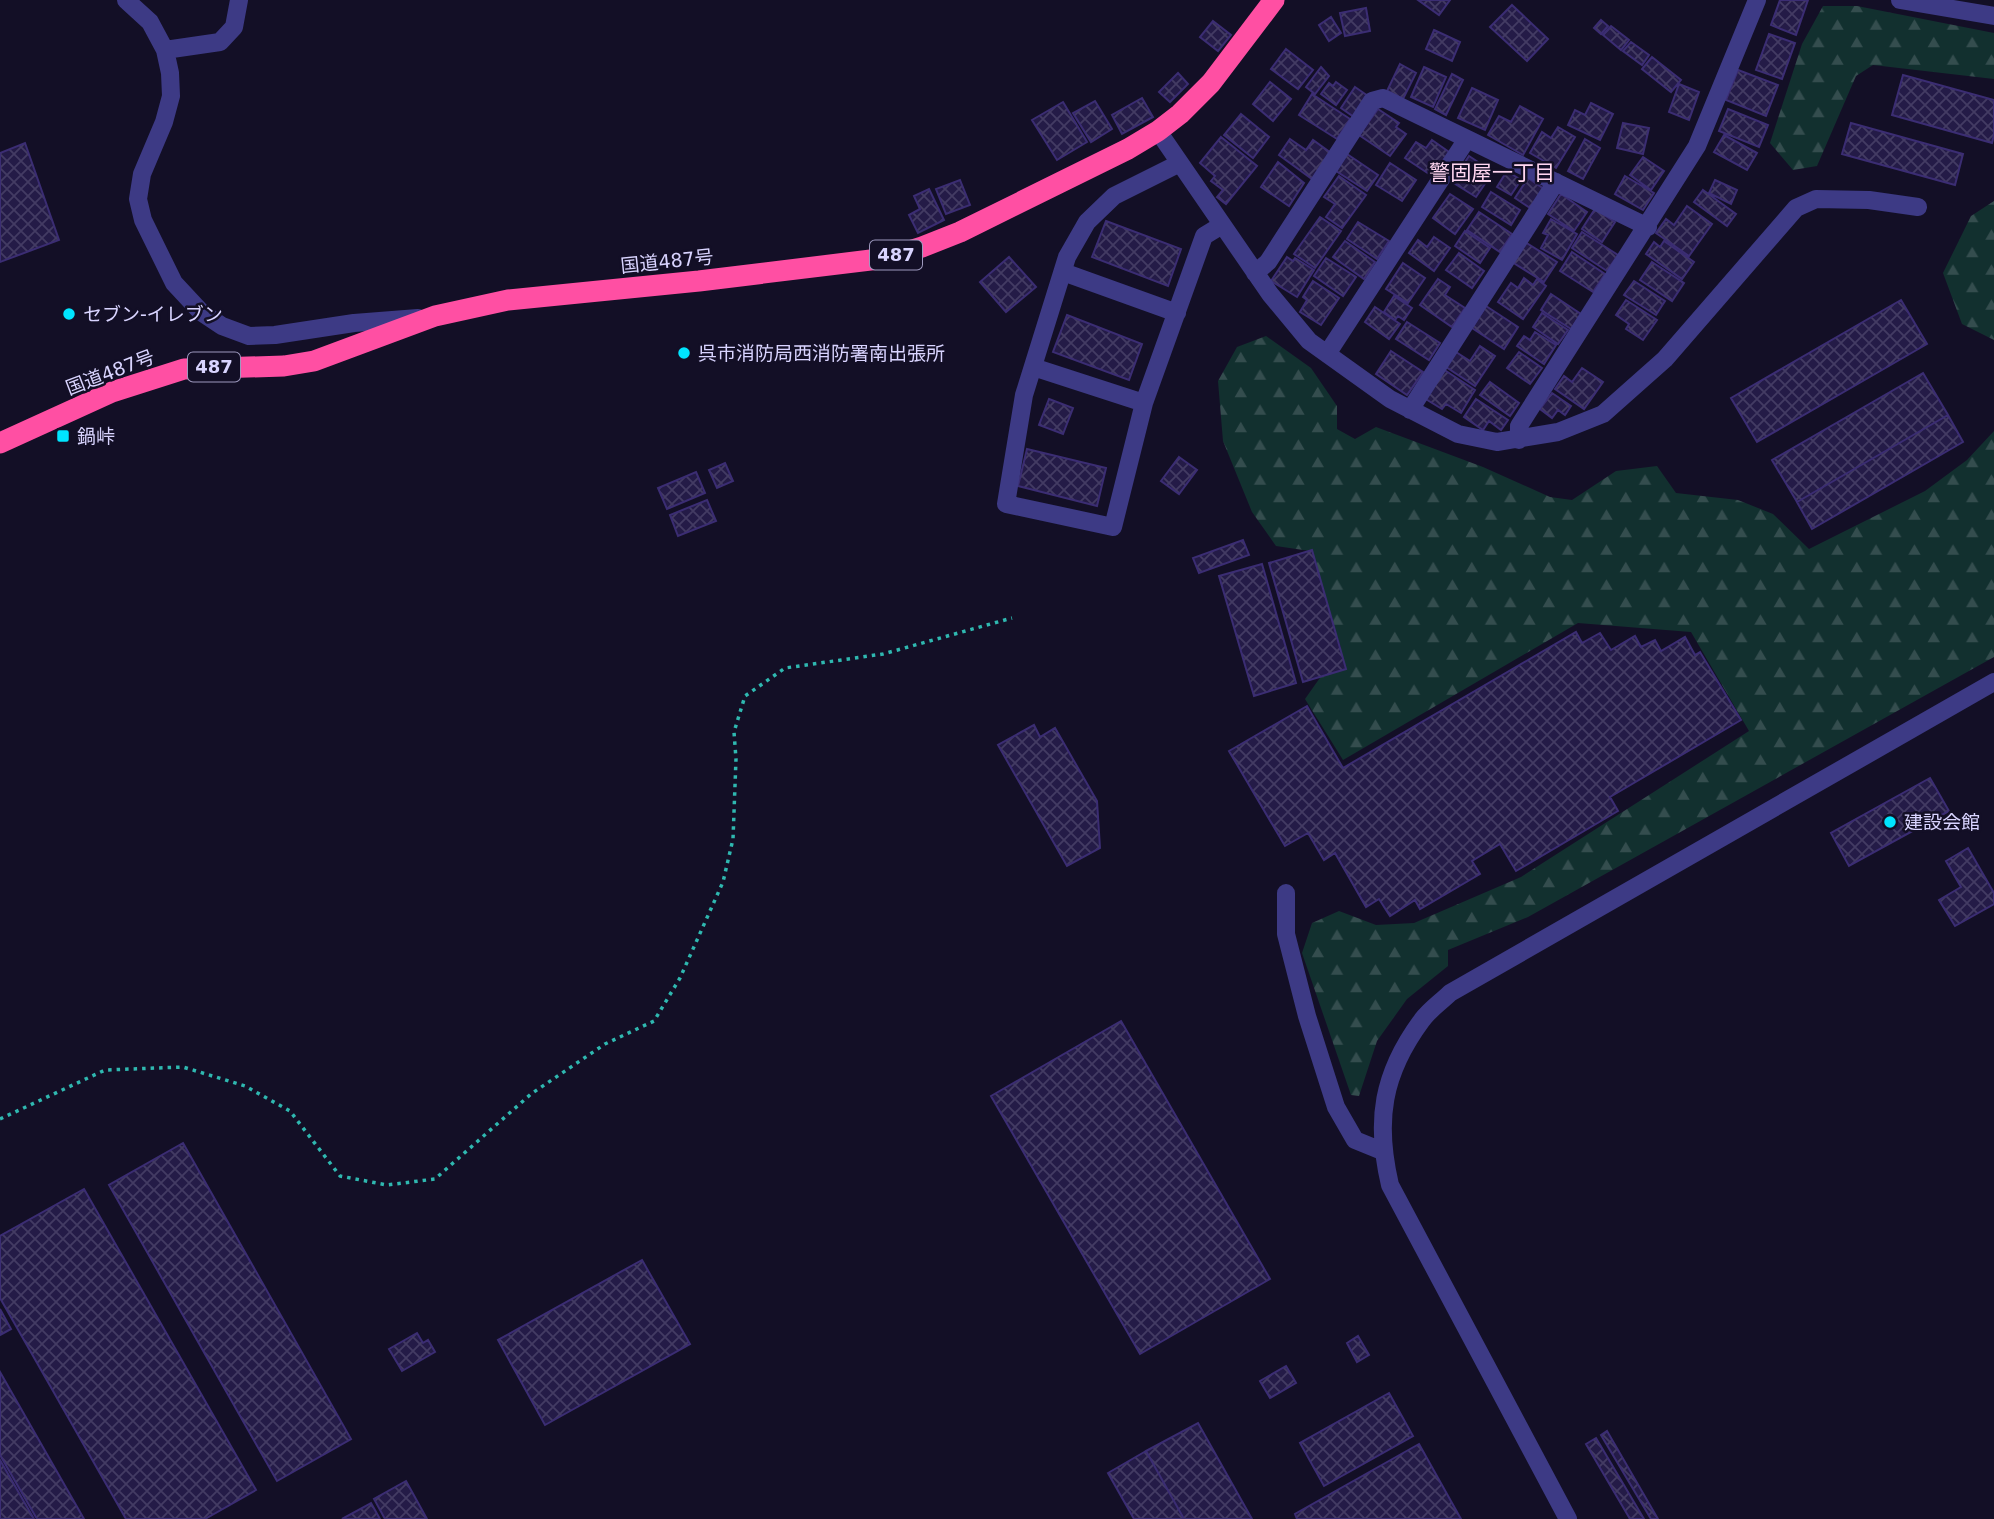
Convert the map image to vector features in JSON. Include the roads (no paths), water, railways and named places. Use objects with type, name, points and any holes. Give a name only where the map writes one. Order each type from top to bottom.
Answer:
[{"type":"highway","name":"国道487号","points":[[0,443],[112,392],[184,369],[284,366],[314,362],[435,316],[508,300],[699,281],[887,258],[922,247],[960,232],[1128,149],[1158,131],[1180,114],[1211,83],[1274,0]]},
{"type":"street","points":[[126,0],[150,22],[165,50],[170,73],[171,96],[164,122],[142,174],[138,199],[143,220],[174,283],[201,312],[222,326],[249,336],[435,316]]},
{"type":"street","points":[[165,50],[220,41],[234,27],[239,0]]},
{"type":"street","points":[[1519,440],[1519,426],[1698,146],[1757,0]]},
{"type":"street","points":[[1900,0],[1994,16]]},
{"type":"street","points":[[1255,273],[1268,262],[1372,101],[1384,98],[1648,227]]},
{"type":"street","points":[[1158,131],[1270,294],[1309,341],[1390,400],[1458,434],[1497,442],[1558,432],[1604,414],[1665,359],[1796,208],[1816,199],[1869,200],[1918,207]]},
{"type":"street","points":[[1328,354],[1468,139]]},
{"type":"street","points":[[1180,163],[1114,196],[1087,222],[1067,257],[1024,395],[1006,504],[1113,527],[1144,403],[1204,236],[1222,225]]},
{"type":"street","points":[[1410,410],[1556,182]]},
{"type":"street","points":[[1063,272],[1177,313]]},
{"type":"street","points":[[1033,367],[1144,403]]},
{"type":"street","points":[[1568,1519],[1390,1185],[1382,1151],[1382,1112],[1395,1063],[1423,1018],[1450,993],[1994,682]]},
{"type":"street","points":[[1286,893],[1286,934],[1307,1016],[1336,1107],[1355,1140],[1382,1151]]},
{"type":"place","name":"セブン-イレブン","points":[[69,314]]},
{"type":"place","name":"呉市消防局西消防署南出張所","points":[[684,353]]},
{"type":"place","name":"鍋峠","points":[[63,436]]},
{"type":"place","name":"建設会館","points":[[1890,822]]},
{"type":"district","name":"警固屋一丁目","points":[[1492,173]]}]
